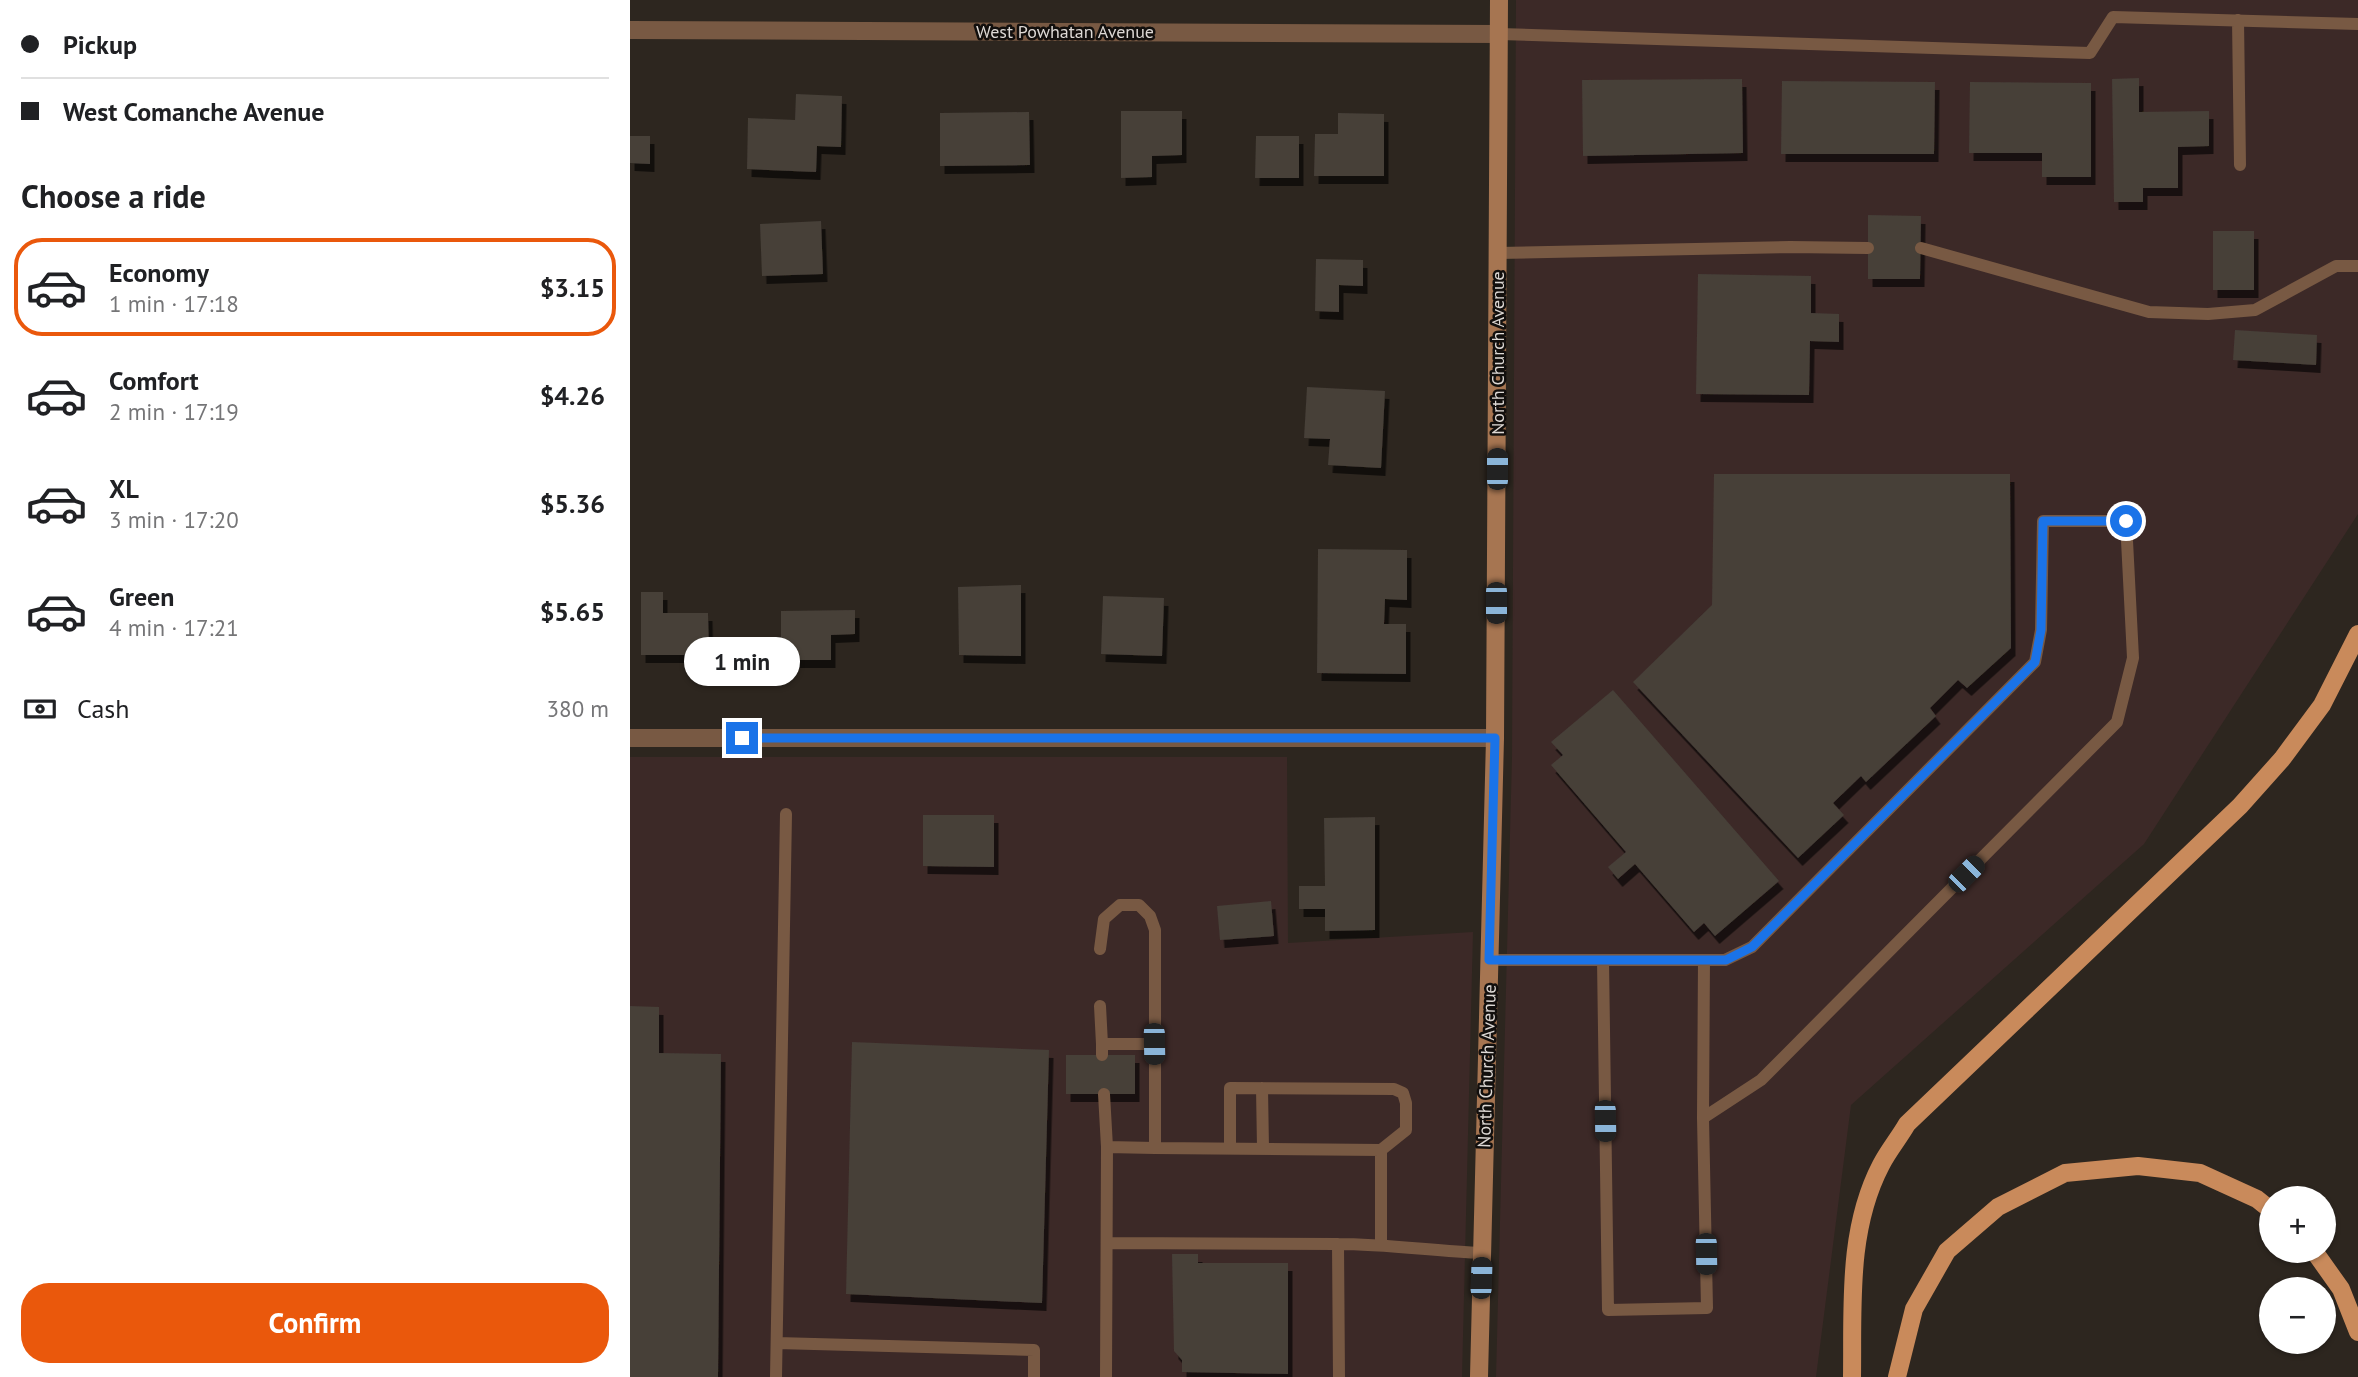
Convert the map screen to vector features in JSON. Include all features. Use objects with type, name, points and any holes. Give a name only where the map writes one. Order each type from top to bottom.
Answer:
[{"type":"main road","points":[[1852,1377],[1854,1256],[1867,1201],[1881,1165],[1907,1124],[2240,806],[2282,759],[2322,705],[2358,634]]},
{"type":"main road","points":[[1897,1377],[1914,1309],[1947,1251],[1998,1207],[2064,1173],[2138,1166],[2200,1173],[2259,1201]]},
{"type":"main road","points":[[2323,1263],[2341,1289],[2358,1332]]},
{"type":"street","name":"North Church Avenue","points":[[1479,1377],[1495,738],[1499,0]]},
{"type":"street","name":"West Powhatan Avenue","points":[[630,30],[1499,34]]},
{"type":"street","points":[[630,738],[1495,738]]},
{"type":"lane","points":[[1499,34],[2090,53],[2113,17],[2358,24]]},
{"type":"lane","points":[[2238,20],[2240,165]]},
{"type":"lane","points":[[1498,253],[1868,248]]},
{"type":"lane","points":[[1921,248],[2149,312],[2208,314],[2255,310],[2336,266],[2358,266]]},
{"type":"lane","points":[[1489,960],[1726,960],[1752,947],[2035,662],[2041,630],[2043,521],[2126,521],[2133,658],[2117,722],[1761,1080],[1703,1118]]},
{"type":"lane","points":[[776,1377],[786,814]]},
{"type":"lane","points":[[1100,949],[1104,919],[1120,905],[1139,905],[1150,916],[1155,930],[1155,1148]]},
{"type":"lane","points":[[1603,960],[1608,1310],[1707,1308],[1703,1118],[1704,960]]},
{"type":"lane","points":[[1100,1006],[1102,1049],[1154,1044]]},
{"type":"lane","points":[[1107,1147],[1381,1150],[1406,1130],[1406,1102],[1403,1093],[1394,1089],[1230,1088],[1230,1148]]},
{"type":"lane","points":[[1262,1088],[1263,1148]]},
{"type":"lane","points":[[1104,1094],[1107,1147],[1106,1377]]},
{"type":"lane","points":[[1381,1150],[1381,1244]]},
{"type":"lane","points":[[1107,1242],[1381,1244],[1482,1253]]},
{"type":"lane","points":[[1338,1244],[1339,1377]]},
{"type":"lane","points":[[777,1343],[1034,1350],[1034,1377]]},
{"type":"shaded area","points":[[1516,0],[2358,0],[2358,514],[2144,844],[1851,1105],[1816,1377],[1496,1377],[1512,757]]},
{"type":"shaded area","points":[[630,757],[1287,757],[1288,943],[1473,932],[1462,1377],[630,1377]]},
{"type":"building","points":[[2139,78],[2139,112],[2209,111],[2209,146],[2178,147],[2178,188],[2143,188],[2143,202],[2114,202],[2112,79]]},
{"type":"building","points":[[1742,79],[1743,153],[1583,156],[1582,80]]},
{"type":"building","points":[[1782,81],[1935,82],[1934,154],[1781,154]]},
{"type":"building","points":[[1970,82],[2091,83],[2091,177],[2042,177],[2042,153],[1969,153]]},
{"type":"building","points":[[796,94],[842,96],[841,147],[817,146],[816,172],[747,169],[748,118],[795,120]]},
{"type":"building","points":[[1121,111],[1182,111],[1182,155],[1152,156],[1152,177],[1121,178]]},
{"type":"building","points":[[1029,112],[1030,165],[940,166],[940,113]]},
{"type":"building","points":[[1338,113],[1384,114],[1384,176],[1314,176],[1315,134],[1338,134]]},
{"type":"building","points":[[630,136],[650,136],[650,164],[630,163]]},
{"type":"building","points":[[1256,136],[1299,136],[1299,178],[1255,178]]},
{"type":"building","points":[[1868,215],[1921,216],[1920,279],[1868,279]]},
{"type":"building","points":[[821,221],[823,274],[762,276],[760,224]]},
{"type":"building","points":[[2213,231],[2254,231],[2254,290],[2213,290]]},
{"type":"building","points":[[1316,259],[1363,260],[1363,286],[1339,285],[1339,312],[1315,311]]},
{"type":"building","points":[[1698,274],[1811,276],[1811,313],[1839,314],[1839,342],[1810,341],[1809,395],[1696,394]]},
{"type":"building","points":[[2235,330],[2317,335],[2316,365],[2233,360]]},
{"type":"building","points":[[1307,387],[1385,391],[1381,468],[1328,465],[1330,439],[1304,438]]},
{"type":"building","points":[[1714,474],[2010,474],[2011,648],[1967,688],[1958,680],[1930,708],[1936,716],[1866,782],[1861,776],[1833,803],[1844,815],[1798,858],[1633,682],[1712,605]]},
{"type":"building","points":[[1318,549],[1407,550],[1407,600],[1385,599],[1384,624],[1406,624],[1406,674],[1317,673]]},
{"type":"building","points":[[1021,585],[1021,656],[959,655],[958,587]]},
{"type":"building","points":[[641,592],[663,592],[663,613],[708,613],[709,655],[641,655]]},
{"type":"building","points":[[1103,596],[1164,598],[1162,656],[1101,654]]},
{"type":"building","points":[[855,610],[855,634],[831,635],[831,660],[781,660],[781,611]]},
{"type":"building","points":[[1613,690],[1779,881],[1715,936],[1704,923],[1694,932],[1635,864],[1618,879],[1608,867],[1626,852],[1551,765],[1563,755],[1551,742]]},
{"type":"building","points":[[923,815],[994,815],[994,867],[923,866]]},
{"type":"building","points":[[1375,817],[1375,930],[1325,931],[1325,909],[1299,909],[1299,886],[1325,886],[1324,818]]},
{"type":"building","points":[[1271,901],[1274,936],[1220,940],[1217,906]]},
{"type":"building","points":[[630,1006],[659,1007],[659,1053],[721,1054],[718,1377],[630,1377]]},
{"type":"building","points":[[852,1042],[1049,1050],[1042,1303],[846,1294]]},
{"type":"building","points":[[1066,1055],[1135,1055],[1135,1094],[1066,1094]]},
{"type":"building","points":[[1172,1254],[1198,1254],[1198,1263],[1288,1263],[1288,1374],[1182,1372],[1182,1360],[1174,1351]]},
{"type":"route","points":[[742,738],[1495,738],[1489,960],[1726,960],[1752,947],[2035,662],[2041,630],[2043,521],[2126,521]]}]
